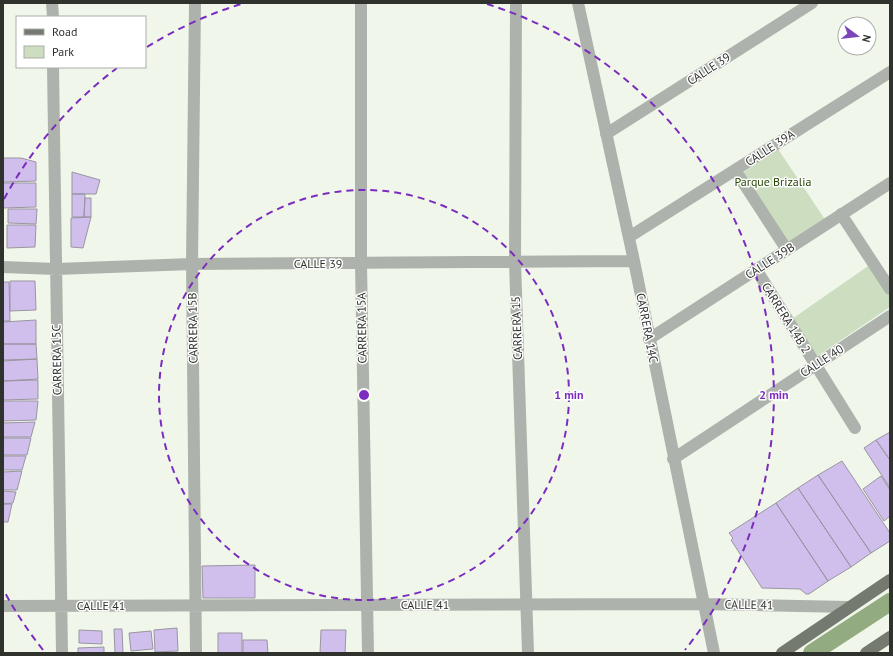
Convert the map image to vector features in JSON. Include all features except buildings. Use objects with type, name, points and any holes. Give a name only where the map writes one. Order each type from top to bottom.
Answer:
[{"type":"main road","points":[[782,653],[890,580]]},
{"type":"main road","points":[[866,653],[890,637]]},
{"type":"street","points":[[52,3],[53,16]]},
{"type":"street","name":"CARRERA 15B","points":[[195,3],[192,264],[196,653]]},
{"type":"street","name":"CARRERA 15A","points":[[361,3],[361,264],[368,653]]},
{"type":"street","name":"CARRERA 15","points":[[516,3],[515,262],[528,653]]},
{"type":"street","name":"CARRERA 14C","points":[[578,3],[629,237],[673,459],[714,653]]},
{"type":"street","name":"CALLE 39","points":[[606,134],[812,3]]},
{"type":"street","name":"CARRERA 15C","points":[[53,68],[60,606],[62,653]]},
{"type":"street","name":"CALLE 39A","points":[[629,237],[890,72]]},
{"type":"street","points":[[735,170],[787,250]]},
{"type":"street","name":"CALLE 39B","points":[[649,339],[890,183]]},
{"type":"street","points":[[841,214],[890,289]]},
{"type":"street","name":"CALLE 39","points":[[3,267],[56,269],[192,264],[634,261]]},
{"type":"street","name":"CARRERA 14B 2","points":[[756,269],[855,428]]},
{"type":"street","name":"CALLE 40","points":[[673,459],[890,316]]},
{"type":"street","name":"CALLE 41","points":[[3,606],[704,604],[848,607]]},
{"type":"green space","name":"Parque Brizalia","points":[[778,149],[826,221],[788,245],[740,175]]},
{"type":"green space","points":[[871,264],[890,292],[890,307],[816,357],[792,319]]},
{"type":"waterway","points":[[812,653],[890,602]]}]
